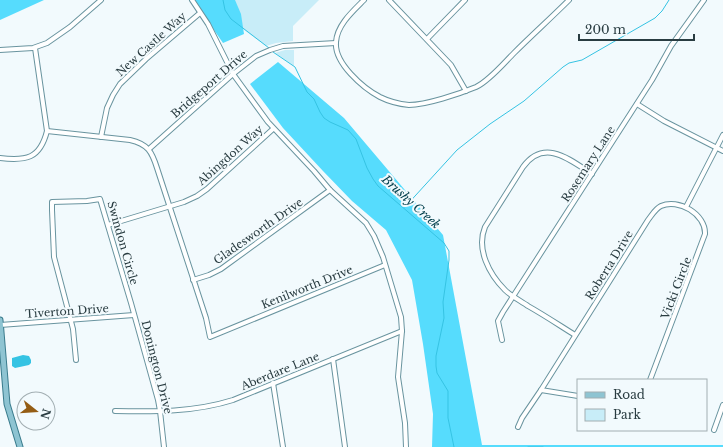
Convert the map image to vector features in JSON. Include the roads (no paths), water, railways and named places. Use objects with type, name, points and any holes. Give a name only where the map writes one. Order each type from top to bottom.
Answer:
[{"type":"main road","points":[[0,320],[7,404],[20,447]]},
{"type":"street","points":[[0,50],[35,48],[53,39],[70,27],[101,0]]},
{"type":"street","points":[[192,0],[208,24],[232,74],[273,129],[304,160],[330,190],[369,228],[380,248],[400,312],[402,331],[398,377],[405,423],[406,447]]},
{"type":"street","points":[[364,0],[343,24],[336,43],[340,58],[349,72],[372,93],[387,100],[402,104],[415,104],[466,91],[485,81],[569,0]]},
{"type":"street","points":[[389,0],[427,39],[450,66],[466,91]]},
{"type":"street","points":[[427,39],[465,0]]},
{"type":"street","name":"Rosemary Lane","points":[[502,340],[498,321],[637,104],[671,46],[704,0]]},
{"type":"street","name":"New Castle Way","points":[[101,137],[107,108],[120,84],[146,59],[200,13]]},
{"type":"street","name":"Bridgeport Drive","points":[[149,149],[232,74],[251,59],[264,52],[279,47],[336,43]]},
{"type":"street","points":[[0,158],[20,159],[32,156],[40,148],[47,131],[35,48]]},
{"type":"street","points":[[637,104],[664,121],[723,151]]},
{"type":"street","name":"Abingdon Way","points":[[108,225],[191,199],[204,191],[273,129]]},
{"type":"street","points":[[47,131],[133,140],[149,149]]},
{"type":"street","points":[[686,208],[723,135]]},
{"type":"street","name":"Kenilworth Drive","points":[[149,149],[153,156],[170,206],[207,322],[210,337],[385,265]]},
{"type":"street","points":[[575,335],[505,290],[489,268],[483,252],[482,238],[485,227],[523,168],[529,160],[536,155],[551,153],[565,156],[592,174]]},
{"type":"street","name":"Gladesworth Drive","points":[[193,280],[221,269],[330,190]]},
{"type":"street","name":"Swindon Circle","points":[[71,320],[54,257],[52,202],[87,201],[100,198],[134,315]]},
{"type":"street","name":"Roberta Drive","points":[[518,427],[522,418],[637,236],[656,209],[667,205],[675,205],[686,208]]},
{"type":"street","name":"Vicki Circle","points":[[650,379],[705,236],[704,226],[701,219],[686,208]]},
{"type":"street","name":"Tiverton Drive","points":[[0,325],[134,315]]},
{"type":"street","name":"Donington Drive","points":[[134,315],[160,411],[164,447]]},
{"type":"street","points":[[71,320],[76,360]]},
{"type":"street","name":"Aberdare Lane","points":[[115,411],[191,410],[214,406],[233,400],[402,331]]},
{"type":"street","points":[[333,359],[345,447]]},
{"type":"street","points":[[274,383],[283,447]]},
{"type":"street","points":[[541,390],[577,396]]},
{"type":"street","points":[[714,430],[723,405]]},
{"type":"waterway","name":"Brushy Creek","points":[[223,0],[225,10],[231,19],[269,48]]},
{"type":"waterway","points":[[405,207],[457,150],[490,124],[524,101],[569,63],[582,60],[655,18],[662,11],[669,0]]},
{"type":"waterway","name":"Brushy Creek","points":[[273,52],[295,67],[307,92],[314,99],[324,118],[348,130],[356,139],[367,168],[378,186],[444,243],[449,251],[443,302],[444,318],[436,356],[436,366],[437,373],[448,391],[448,418],[454,447]]},
{"type":"waterway","points":[[528,447],[543,447]]}]
